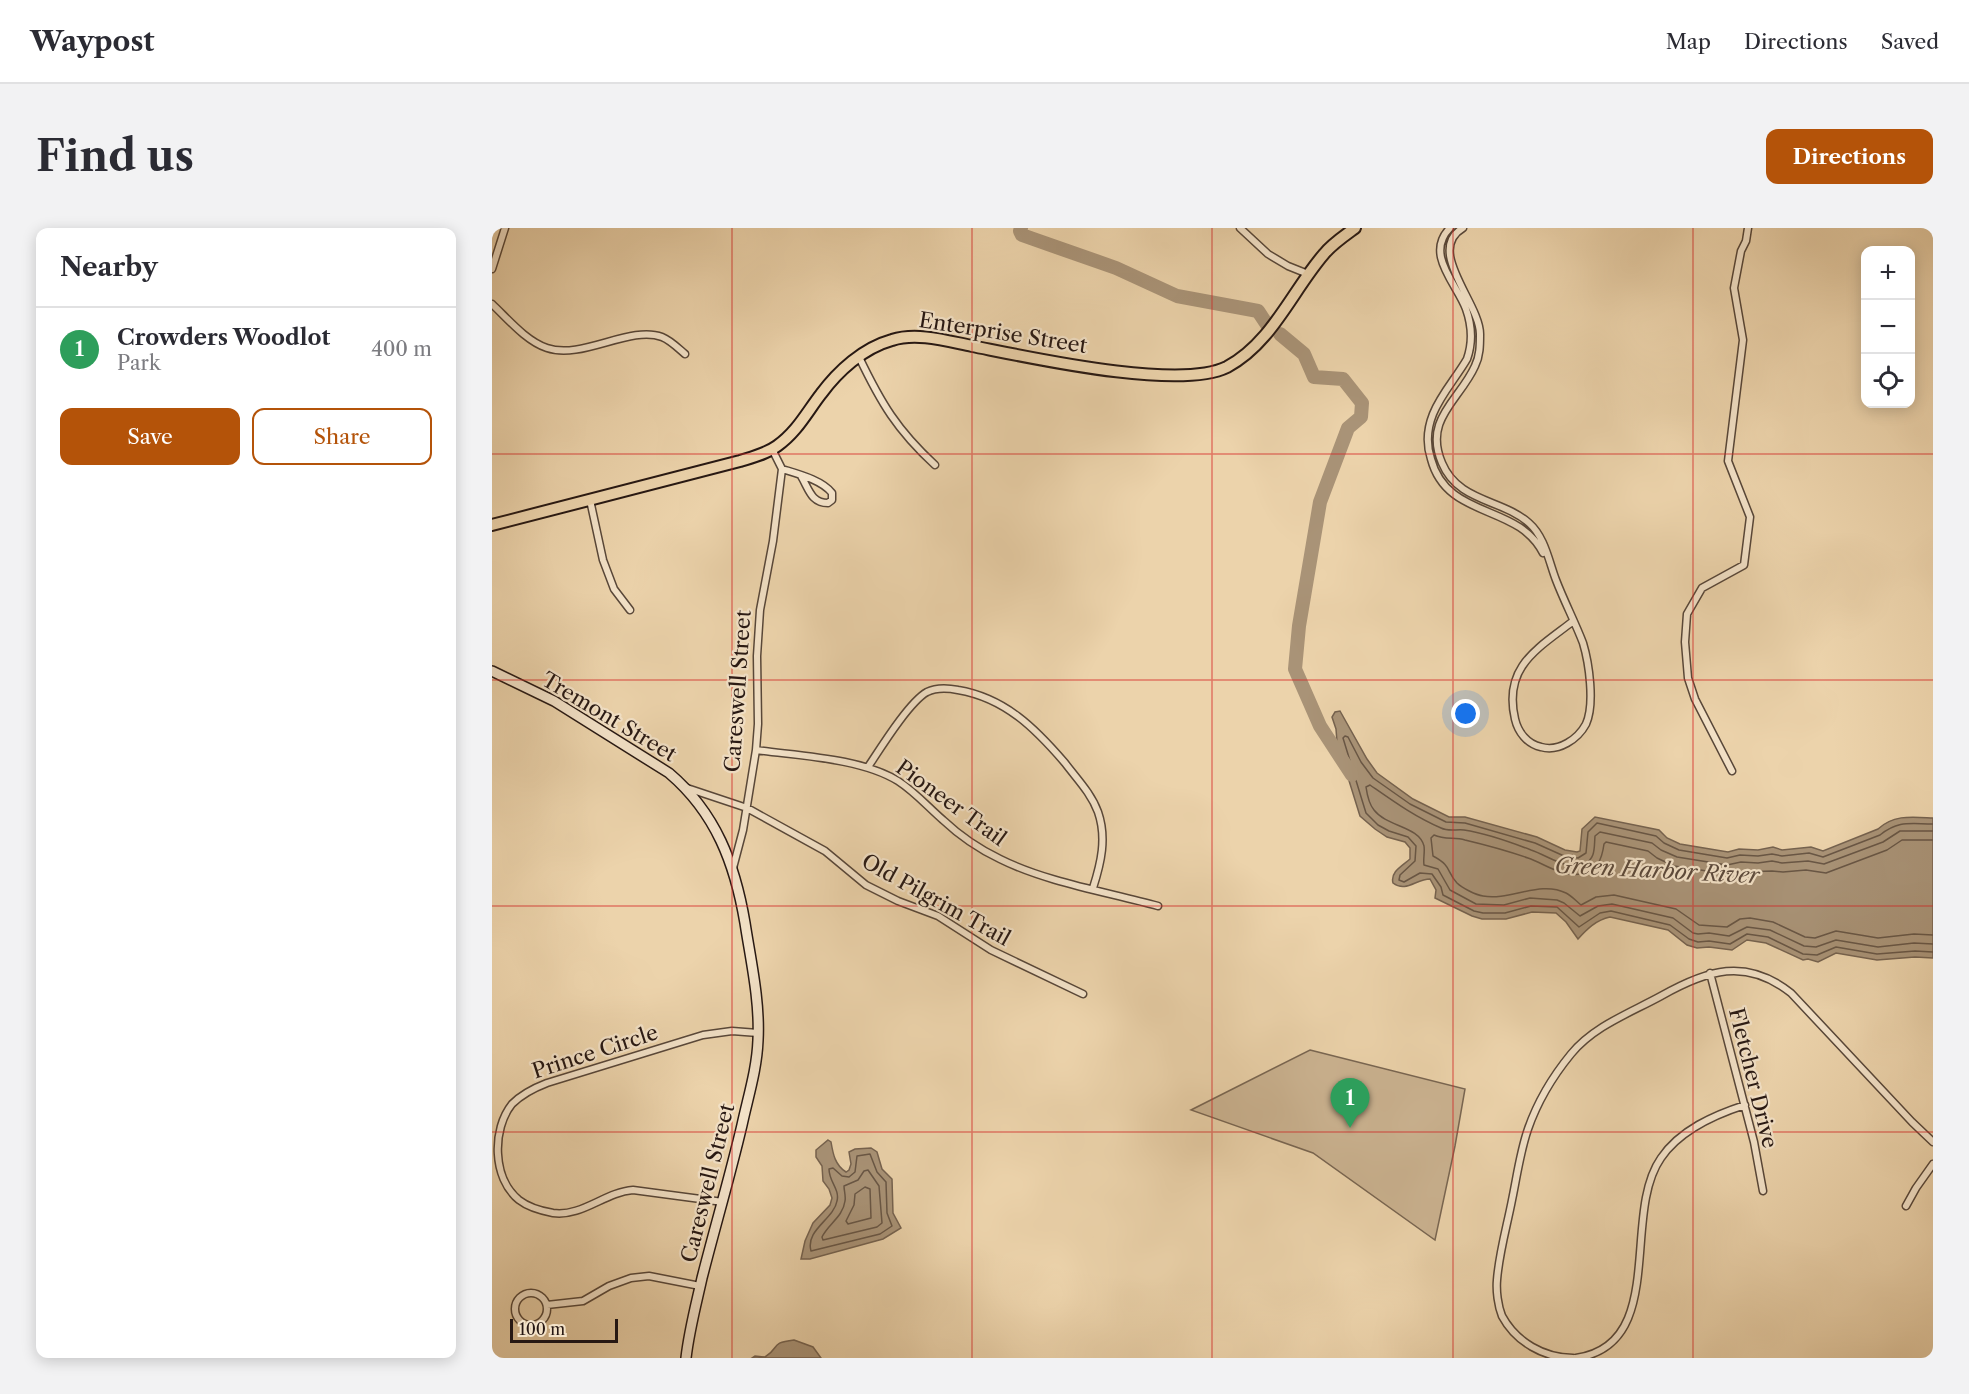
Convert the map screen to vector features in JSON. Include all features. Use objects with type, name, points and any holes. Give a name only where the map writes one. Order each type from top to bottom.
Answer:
[{"type":"main road","name":"Enterprise Street","points":[[492,525],[740,461],[772,449],[798,426],[838,373],[859,357],[891,340],[924,338],[1104,369],[1168,375],[1202,374],[1227,367],[1253,347],[1276,322],[1308,274],[1326,252],[1355,228]]},
{"type":"main road","name":"Tremont Street","points":[[492,671],[554,701],[655,763],[685,788],[716,829],[733,868]]},
{"type":"main road","name":"Careswell Street","points":[[686,1358],[700,1286],[752,1081],[758,1033],[755,985],[740,895],[733,868]]},
{"type":"street","points":[[492,269],[505,228]]},
{"type":"street","points":[[1240,228],[1268,254],[1308,274]]},
{"type":"street","points":[[1450,228],[1440,251],[1445,271],[1473,306],[1479,324],[1479,352],[1472,373],[1441,418],[1438,431],[1438,453],[1445,469],[1464,491],[1532,525],[1541,539],[1572,622],[1583,643],[1588,666],[1591,704],[1585,725],[1562,746],[1542,748],[1526,739],[1519,730],[1513,709],[1514,684],[1518,672],[1528,657],[1572,622]]},
{"type":"street","points":[[1463,228],[1456,233],[1450,245],[1449,258],[1471,324],[1471,350],[1432,416],[1427,440],[1428,449],[1443,486],[1455,497],[1475,508],[1506,520],[1527,532],[1539,546],[1555,578]]},
{"type":"street","points":[[1732,771],[1695,699],[1688,678],[1685,642],[1687,614],[1702,588],[1744,565],[1750,518],[1728,461],[1743,340],[1734,288],[1741,250],[1746,241],[1748,228]]},
{"type":"street","points":[[1445,271],[1453,268]]},
{"type":"street","points":[[492,304],[525,334],[548,348],[566,351],[653,335],[663,338],[685,354]]},
{"type":"street","points":[[1471,350],[1479,352]]},
{"type":"street","points":[[859,357],[889,415],[935,465]]},
{"type":"street","points":[[1442,397],[1450,403]]},
{"type":"street","points":[[772,449],[782,469],[801,476],[827,487],[832,493],[832,500],[828,503],[819,503],[813,499],[801,476]]},
{"type":"street","name":"Careswell Street","points":[[733,868],[747,808],[756,750],[760,610],[773,541],[782,469]]},
{"type":"street","points":[[1436,473],[1445,469]]},
{"type":"street","points":[[590,500],[603,560],[614,589],[630,610]]},
{"type":"street","points":[[1506,520],[1512,513]]},
{"type":"street","points":[[868,767],[912,706],[927,692],[941,688],[960,690],[987,697],[1005,706],[1027,721],[1047,741],[1082,783],[1094,803],[1101,824],[1103,844],[1093,888]]},
{"type":"street","name":"Pioneer Trail","points":[[756,750],[868,767],[891,777],[914,793],[943,820],[982,850],[1034,873],[1158,906]]},
{"type":"street","name":"Old Pilgrim Trail","points":[[685,788],[747,808],[825,851],[866,885],[938,916],[991,950],[1083,994]]},
{"type":"street","points":[[1745,1105],[1726,1111],[1692,1128],[1668,1149],[1656,1165],[1648,1186],[1644,1210],[1635,1296],[1631,1311],[1618,1336],[1597,1356],[1574,1358],[1552,1356],[1529,1345],[1514,1332],[1502,1315],[1500,1307],[1497,1282],[1499,1268],[1516,1176],[1529,1127],[1552,1080],[1581,1042],[1602,1027],[1691,980],[1710,973],[1750,972],[1782,985],[1809,1010],[1872,1080],[1933,1142]]},
{"type":"street","name":"Fletcher Drive","points":[[1710,973],[1745,1105],[1763,1191]]},
{"type":"street","name":"Prince Circle","points":[[723,1202],[633,1190],[618,1193],[567,1213],[540,1210],[519,1200],[501,1175],[495,1152],[499,1127],[512,1103],[527,1092],[547,1083],[703,1035],[732,1031],[758,1033]]},
{"type":"street","points":[[1906,1206],[1933,1164]]},
{"type":"street","points":[[547,1305],[583,1301],[619,1281],[640,1277],[664,1278],[700,1286]]},
{"type":"street","points":[[527,1294],[539,1295],[547,1305],[545,1317],[535,1325],[523,1323],[516,1314],[517,1301],[527,1294]]},
{"type":"shaded area","points":[[1310,1050],[1465,1089],[1435,1240],[1313,1153],[1191,1110]]},
{"type":"water","points":[[1340,711],[1377,773],[1413,799],[1449,817],[1465,817],[1537,837],[1565,850],[1580,851],[1582,829],[1595,817],[1659,830],[1667,838],[1680,844],[1728,852],[1773,847],[1782,850],[1811,847],[1823,851],[1897,819],[1933,818],[1933,958],[1877,960],[1836,953],[1818,962],[1803,960],[1766,943],[1747,940],[1732,950],[1697,948],[1687,945],[1668,930],[1610,917],[1588,928],[1578,939],[1566,922],[1556,913],[1532,912],[1506,919],[1482,919],[1435,898],[1436,890],[1430,879],[1407,886],[1398,886],[1393,883],[1393,876],[1410,859],[1410,848],[1405,842],[1387,837],[1360,816],[1337,742],[1332,717],[1335,712]]},
{"type":"water","points":[[828,1140],[831,1142],[837,1163],[846,1172],[851,1164],[849,1152],[855,1149],[871,1148],[877,1152],[882,1169],[892,1179],[893,1213],[901,1228],[883,1239],[810,1259],[801,1259],[805,1241],[813,1223],[830,1205],[832,1198],[823,1181],[822,1166],[816,1157],[816,1150]]},
{"type":"water","points":[[794,1340],[813,1347],[821,1358],[752,1358],[765,1357],[778,1344]]},
{"type":"waterway","name":"Green Harbor River","points":[[1021,228],[1022,235],[1116,268],[1177,296],[1258,311],[1268,326]]},
{"type":"waterway","name":"Green Harbor River","points":[[1280,334],[1304,354],[1314,377],[1343,379],[1362,403],[1361,417],[1348,428],[1320,502],[1299,626],[1295,669],[1320,726],[1352,775]]},
{"type":"place","name":"Crowders Woodlot","points":[[1350,1128]]}]
